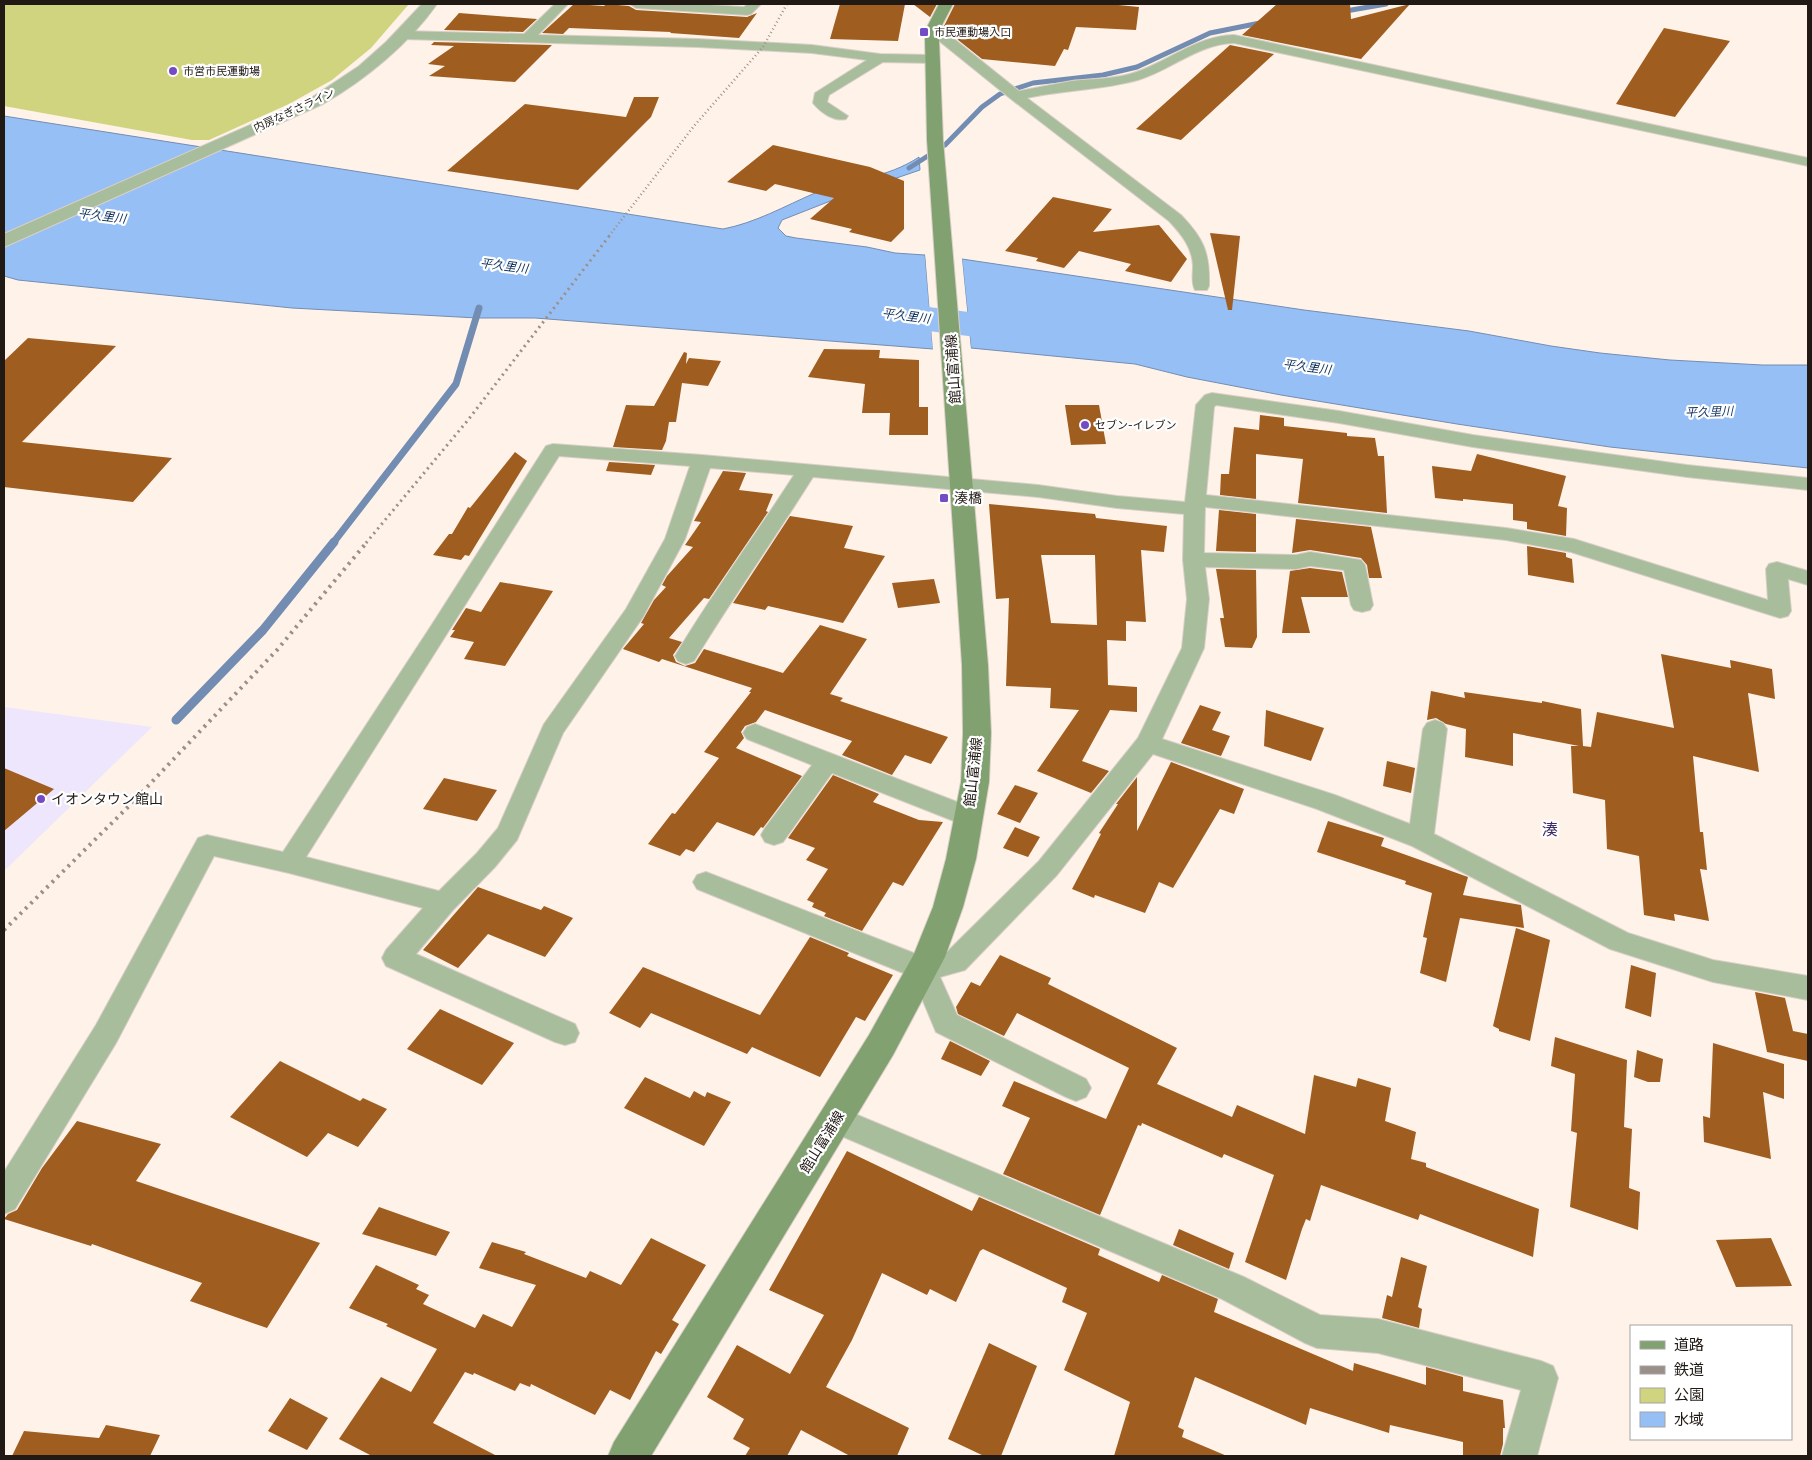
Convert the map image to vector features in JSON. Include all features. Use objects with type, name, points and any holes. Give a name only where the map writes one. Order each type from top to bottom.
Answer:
[{"type":"main road","name":"館山富浦線","points":[[628,1456],[836,1119],[923,969],[948,907],[961,859],[975,782],[977,733],[975,665],[935,140],[931,59],[933,29],[946,4]]},
{"type":"street","name":"内房なぎさライン","points":[[4,241],[317,101],[340,88],[369,67],[430,4]]},
{"type":"street","points":[[527,39],[562,4]]},
{"type":"street","points":[[636,4],[747,11],[755,4]]},
{"type":"street","points":[[933,29],[1009,91],[1175,218],[1193,236],[1201,255],[1201,286]]},
{"type":"street","points":[[402,35],[698,43],[792,48],[880,58],[931,59]]},
{"type":"street","points":[[1009,91],[1132,78],[1150,72],[1220,38],[1234,39],[1808,162]]},
{"type":"street","points":[[841,116],[825,108],[820,103],[822,93],[880,58]]},
{"type":"street","points":[[706,882],[923,969],[955,962],[1048,868],[1148,743],[1193,648],[1198,599],[1194,560],[1196,504],[1205,405],[1212,398],[1339,417],[1473,441],[1687,472],[1808,484]]},
{"type":"street","points":[[289,863],[440,631],[553,450],[702,461],[1038,491],[1117,502],[1196,504],[1506,534],[1574,546],[1780,611],[1777,569],[1808,578]]},
{"type":"street","points":[[566,1033],[396,958],[444,903],[486,860],[508,833],[552,730],[635,612],[675,539],[702,461]]},
{"type":"street","points":[[686,656],[718,604],[746,567],[807,471]]},
{"type":"street","points":[[1194,560],[1296,562],[1310,559],[1354,565],[1362,605]]},
{"type":"street","points":[[1421,839],[1435,729]]},
{"type":"street","points":[[755,733],[969,817]]},
{"type":"street","points":[[1148,743],[1326,802],[1421,839],[1620,941],[1713,971],[1808,988]]},
{"type":"street","points":[[774,835],[828,761]]},
{"type":"street","points":[[4,1199],[106,1034],[207,845],[289,863],[444,903]]},
{"type":"street","points":[[923,969],[946,1023],[1076,1088]]},
{"type":"street","points":[[836,1119],[1234,1288],[1317,1331],[1378,1336],[1541,1378],[1520,1456]]},
{"type":"shaded area","name":"イオンタウン館山","points":[[4,707],[152,727],[4,871]]},
{"type":"green space","name":"市営市民運動場","points":[[409,4],[371,48],[332,80],[289,104],[209,140],[192,140],[4,106],[4,5]]},
{"type":"water","points":[[4,116],[723,229],[758,218],[815,193],[894,170],[919,157],[920,170],[838,198],[782,220],[778,228],[786,236],[796,238],[867,247],[895,253],[925,255],[933,349],[535,318],[477,318],[292,308],[18,280],[4,276]]},
{"type":"water","points":[[962,259],[1304,310],[1469,331],[1600,353],[1670,360],[1762,365],[1808,365],[1808,468],[1610,447],[1457,424],[1281,395],[1187,377],[1135,364],[971,348]]},
{"type":"pier","points":[[925,252],[928,255],[935,348],[933,351]]},
{"type":"pier","points":[[961,257],[971,350],[968,348],[959,260]]},
{"type":"building","points":[[574,4],[604,6],[606,4],[629,6],[636,10],[747,17],[757,13],[739,38],[671,32],[569,28],[563,34],[542,33]]},
{"type":"building","points":[[840,4],[905,4],[898,41],[830,39]]},
{"type":"building","points":[[913,4],[937,4],[930,17]]},
{"type":"building","points":[[955,4],[1108,4],[1139,7],[1136,30],[1076,27],[1068,50],[1064,49],[1055,66],[982,59],[943,28]]},
{"type":"building","points":[[1277,4],[1350,4],[1351,19],[1410,4],[1361,59],[1242,35]]},
{"type":"building","points":[[459,13],[537,19],[523,32],[444,30]]},
{"type":"building","points":[[1664,28],[1730,41],[1675,117],[1616,104]]},
{"type":"building","points":[[434,42],[552,45],[515,82],[429,76],[445,66],[428,64],[454,46],[431,45]]},
{"type":"building","points":[[1230,45],[1274,54],[1181,140],[1136,129]]},
{"type":"building","points":[[634,97],[659,97],[651,117],[578,190],[447,171],[525,104],[626,117]]},
{"type":"building","points":[[773,145],[870,167],[904,181],[904,229],[891,242],[849,232],[852,229],[810,219],[834,198],[775,184],[766,191],[727,182]]},
{"type":"building","points":[[1053,197],[1112,209],[1093,232],[1159,225],[1187,259],[1171,282],[1125,271],[1131,264],[1079,251],[1064,268],[1036,261],[1038,258],[1005,251]]},
{"type":"building","points":[[1210,233],[1240,236],[1232,310],[1228,310]]},
{"type":"building","points":[[28,338],[116,346],[22,442],[172,458],[133,502],[4,487],[4,361]]},
{"type":"building","points":[[824,349],[880,350],[879,358],[919,360],[919,407],[928,407],[928,435],[889,435],[890,413],[862,413],[865,384],[808,377]]},
{"type":"building","points":[[684,352],[687,353],[686,364],[689,358],[721,361],[708,386],[682,383],[676,422],[669,422],[666,441],[662,450],[613,447],[626,405],[654,406]]},
{"type":"building","name":"セブン-イレブン","points":[[1065,405],[1099,405],[1106,444],[1071,445]]},
{"type":"building","points":[[1260,415],[1284,418],[1284,426],[1347,433],[1347,436],[1375,438],[1378,456],[1384,456],[1387,513],[1298,503],[1303,459],[1256,454],[1256,499],[1220,495],[1221,474],[1229,474],[1234,427],[1259,430]]},
{"type":"building","points":[[515,452],[527,461],[469,556],[465,555],[461,560],[433,555],[449,534],[452,534],[468,507],[470,508]]},
{"type":"building","points":[[1477,454],[1566,476],[1558,506],[1567,508],[1566,536],[1527,529],[1527,522],[1513,520],[1513,504],[1435,498],[1432,466],[1471,471]]},
{"type":"building","points":[[609,462],[655,465],[651,475],[606,471]]},
{"type":"building","points":[[723,471],[746,473],[739,490],[773,494],[766,511],[768,512],[709,599],[704,598],[669,638],[682,642],[673,655],[676,662],[685,666],[695,663],[704,649],[783,673],[820,625],[867,639],[830,694],[843,698],[840,701],[948,737],[931,764],[905,755],[892,775],[842,755],[852,741],[765,710],[756,722],[745,726],[741,732],[744,738],[736,748],[802,776],[763,828],[761,827],[754,836],[717,822],[694,852],[686,849],[680,856],[648,844],[672,813],[675,814],[719,758],[704,752],[751,692],[749,692],[752,688],[662,659],[659,662],[623,649],[644,624],[641,623],[654,600],[666,587],[662,585],[667,576],[693,547],[685,545],[701,522],[694,521]]},
{"type":"building","points":[[989,504],[1095,514],[1096,518],[1167,526],[1164,552],[1141,550],[1146,622],[1126,621],[1126,641],[1107,640],[1108,685],[1137,687],[1137,712],[1110,710],[1082,761],[1109,771],[1091,793],[1037,771],[1079,710],[1050,708],[1051,688],[1006,686],[1009,598],[996,599]],"holes":[[[1041,555],[1095,555],[1097,625],[1051,623]]]},
{"type":"building","points":[[1219,510],[1256,514],[1256,552],[1216,551]]},
{"type":"building","points":[[790,516],[853,526],[844,548],[885,556],[843,623],[768,606],[765,610],[733,603]]},
{"type":"building","points":[[1296,519],[1371,527],[1382,578],[1369,578],[1367,565],[1361,558],[1310,550],[1292,553]]},
{"type":"building","points":[[1527,546],[1566,553],[1566,557],[1572,559],[1574,583],[1528,575]]},
{"type":"building","points":[[1310,568],[1342,572],[1348,597],[1301,597],[1310,633],[1282,633],[1290,571]]},
{"type":"building","points":[[1216,569],[1256,570],[1257,637],[1252,648],[1225,647],[1220,618],[1224,618]]},
{"type":"building","points":[[934,579],[940,603],[898,608],[892,583]]},
{"type":"building","points":[[500,582],[553,591],[505,666],[464,659],[474,642],[450,637],[455,630],[452,630],[466,608],[481,612]]},
{"type":"building","points":[[1661,654],[1731,668],[1730,660],[1772,669],[1775,699],[1748,693],[1759,772],[1693,756],[1700,832],[1703,832],[1707,870],[1700,869],[1709,921],[1674,914],[1675,921],[1644,915],[1639,856],[1607,849],[1605,800],[1573,793],[1571,746],[1579,746],[1513,733],[1513,766],[1465,757],[1466,729],[1446,724],[1436,718],[1427,720],[1431,691],[1465,698],[1464,692],[1542,703],[1542,701],[1581,709],[1583,746],[1591,747],[1597,712],[1674,728]]},
{"type":"building","points":[[1200,705],[1221,712],[1212,730],[1230,736],[1221,756],[1181,743]]},
{"type":"building","points":[[1266,710],[1324,728],[1311,761],[1264,746]]},
{"type":"building","points":[[1387,761],[1415,768],[1411,793],[1383,786]]},
{"type":"building","points":[[1171,762],[1244,789],[1234,814],[1220,809],[1173,888],[1159,882],[1145,913],[1095,895],[1094,898],[1072,889],[1101,834],[1099,833],[1118,804],[1116,804],[1137,777],[1137,831]]},
{"type":"building","points":[[4,768],[54,789],[4,831]]},
{"type":"building","points":[[833,775],[879,794],[873,802],[919,820],[943,822],[903,886],[893,882],[862,931],[824,916],[826,913],[812,907],[814,903],[807,900],[828,869],[806,860],[815,848],[788,838]]},
{"type":"building","points":[[444,778],[497,790],[477,821],[423,809]]},
{"type":"building","points":[[1015,785],[1038,793],[1020,823],[997,814]]},
{"type":"building","points":[[1328,821],[1384,838],[1381,846],[1468,877],[1463,895],[1521,905],[1524,928],[1460,918],[1446,982],[1420,973],[1427,938],[1423,937],[1432,893],[1405,884],[1406,881],[1317,852]]},
{"type":"building","points":[[1015,827],[1040,837],[1028,857],[1003,848]]},
{"type":"building","points":[[478,887],[541,910],[544,906],[573,918],[545,957],[488,934],[458,968],[423,950]]},
{"type":"building","points":[[1516,928],[1550,940],[1530,1041],[1499,1031],[1499,1029],[1493,1026]]},
{"type":"building","points":[[810,937],[849,953],[847,956],[893,975],[865,1021],[856,1017],[820,1077],[752,1047],[747,1054],[651,1013],[640,1028],[609,1013],[643,967],[760,1015]]},
{"type":"building","points":[[1000,955],[1051,978],[1048,984],[1177,1048],[1157,1084],[1232,1117],[1237,1105],[1305,1134],[1314,1075],[1356,1087],[1358,1078],[1391,1088],[1385,1121],[1416,1132],[1411,1159],[1426,1163],[1426,1167],[1539,1209],[1533,1257],[1420,1214],[1418,1220],[1321,1185],[1310,1221],[1306,1219],[1302,1229],[1286,1280],[1245,1262],[1274,1175],[1224,1154],[1222,1158],[1142,1123],[1141,1126],[1138,1125],[1100,1215],[1003,1174],[1030,1118],[1002,1106],[1014,1081],[1106,1119],[1129,1068],[1017,1013],[1004,1036],[958,1014],[956,1007],[971,982],[980,986]]},
{"type":"building","points":[[1631,965],[1656,973],[1651,1017],[1625,1008]]},
{"type":"building","points":[[1755,992],[1785,998],[1793,1031],[1808,1034],[1808,1061],[1767,1052]]},
{"type":"building","points":[[440,1009],[514,1043],[482,1085],[407,1049]]},
{"type":"building","points":[[1555,1037],[1627,1060],[1624,1127],[1632,1129],[1629,1188],[1640,1192],[1638,1230],[1570,1207],[1577,1133],[1571,1131],[1575,1074],[1551,1066]]},
{"type":"building","points":[[950,1041],[990,1061],[981,1076],[941,1059]]},
{"type":"building","points":[[1713,1043],[1784,1064],[1784,1099],[1763,1092],[1771,1159],[1704,1142],[1703,1116],[1710,1118]]},
{"type":"building","points":[[1637,1050],[1663,1059],[1660,1082],[1648,1082],[1634,1077]]},
{"type":"building","points":[[280,1061],[360,1101],[363,1098],[387,1109],[358,1147],[328,1133],[307,1157],[230,1117]]},
{"type":"building","points":[[645,1077],[690,1098],[694,1091],[705,1097],[707,1092],[731,1102],[704,1146],[624,1108]]},
{"type":"building","points":[[77,1121],[161,1144],[136,1181],[320,1243],[267,1328],[190,1301],[202,1283],[92,1244],[91,1246],[4,1219],[8,1214],[17,1210],[42,1168]]},
{"type":"building","points":[[847,1151],[972,1211],[979,1197],[1100,1249],[1098,1255],[1159,1282],[1162,1275],[1218,1299],[1214,1312],[1353,1371],[1354,1363],[1426,1385],[1426,1367],[1463,1377],[1463,1391],[1503,1400],[1505,1428],[1503,1428],[1503,1444],[1500,1456],[1463,1456],[1463,1442],[1390,1425],[1389,1433],[1310,1408],[1306,1425],[1195,1377],[1178,1427],[1184,1430],[1182,1437],[1227,1456],[1114,1456],[1130,1402],[1064,1370],[1087,1313],[1062,1302],[1067,1288],[983,1249],[980,1251],[956,1302],[930,1289],[927,1295],[882,1273],[852,1340],[826,1387],[909,1428],[897,1456],[850,1456],[801,1430],[787,1456],[745,1456],[750,1448],[733,1439],[744,1419],[707,1397],[737,1345],[790,1374],[824,1315],[769,1290]]},
{"type":"building","points":[[379,1207],[450,1232],[436,1256],[362,1234]]},
{"type":"building","points":[[1179,1229],[1234,1253],[1229,1269],[1173,1245]]},
{"type":"building","points":[[651,1238],[706,1265],[672,1320],[679,1324],[661,1354],[656,1351],[630,1400],[610,1390],[595,1415],[531,1384],[530,1387],[520,1383],[515,1391],[474,1373],[473,1375],[465,1372],[433,1423],[497,1456],[372,1456],[339,1439],[381,1377],[411,1392],[437,1349],[386,1326],[388,1324],[349,1308],[376,1265],[419,1285],[416,1289],[429,1295],[423,1304],[475,1328],[483,1314],[512,1327],[536,1285],[479,1268],[492,1242],[526,1252],[524,1254],[586,1278],[590,1271],[621,1285]]},
{"type":"building","points":[[1771,1238],[1792,1286],[1736,1287],[1716,1240]]},
{"type":"building","points":[[1401,1257],[1427,1266],[1418,1307],[1422,1309],[1419,1328],[1382,1318],[1387,1295],[1392,1297]]},
{"type":"building","points":[[989,1343],[1037,1366],[1001,1456],[984,1456],[948,1439]]},
{"type":"building","points":[[290,1398],[328,1418],[307,1450],[268,1431]]},
{"type":"building","points":[[106,1425],[160,1435],[150,1456],[12,1456],[24,1431],[99,1438]]},
{"type":"waterway","points":[[1340,12],[1386,4]]},
{"type":"waterway","points":[[909,168],[945,145],[982,107],[1000,94],[1033,83],[1103,75],[1137,67],[1210,33],[1265,22]]},
{"type":"waterway","points":[[333,543],[456,384],[479,308]]},
{"type":"waterway","name":"平久里川","points":[[857,310],[1041,333]]},
{"type":"waterway","points":[[176,720],[263,630],[334,542]]},
{"type":"railway","points":[[609,236],[694,126],[763,47],[787,4]]},
{"type":"railway","points":[[366,543],[468,420],[610,235]]},
{"type":"railway","points":[[4,930],[131,804],[277,650],[367,542]]},
{"type":"place","name":"市民運動場入口","points":[[924,32]]},
{"type":"place","name":"市営市民運動場","points":[[173,71]]},
{"type":"place","name":"セブン-イレブン","points":[[1085,425]]},
{"type":"place","name":"湊橋","points":[[944,498]]},
{"type":"place","name":"イオンタウン館山","points":[[41,799]]},
{"type":"district","name":"湊","points":[[1550,829]]}]
